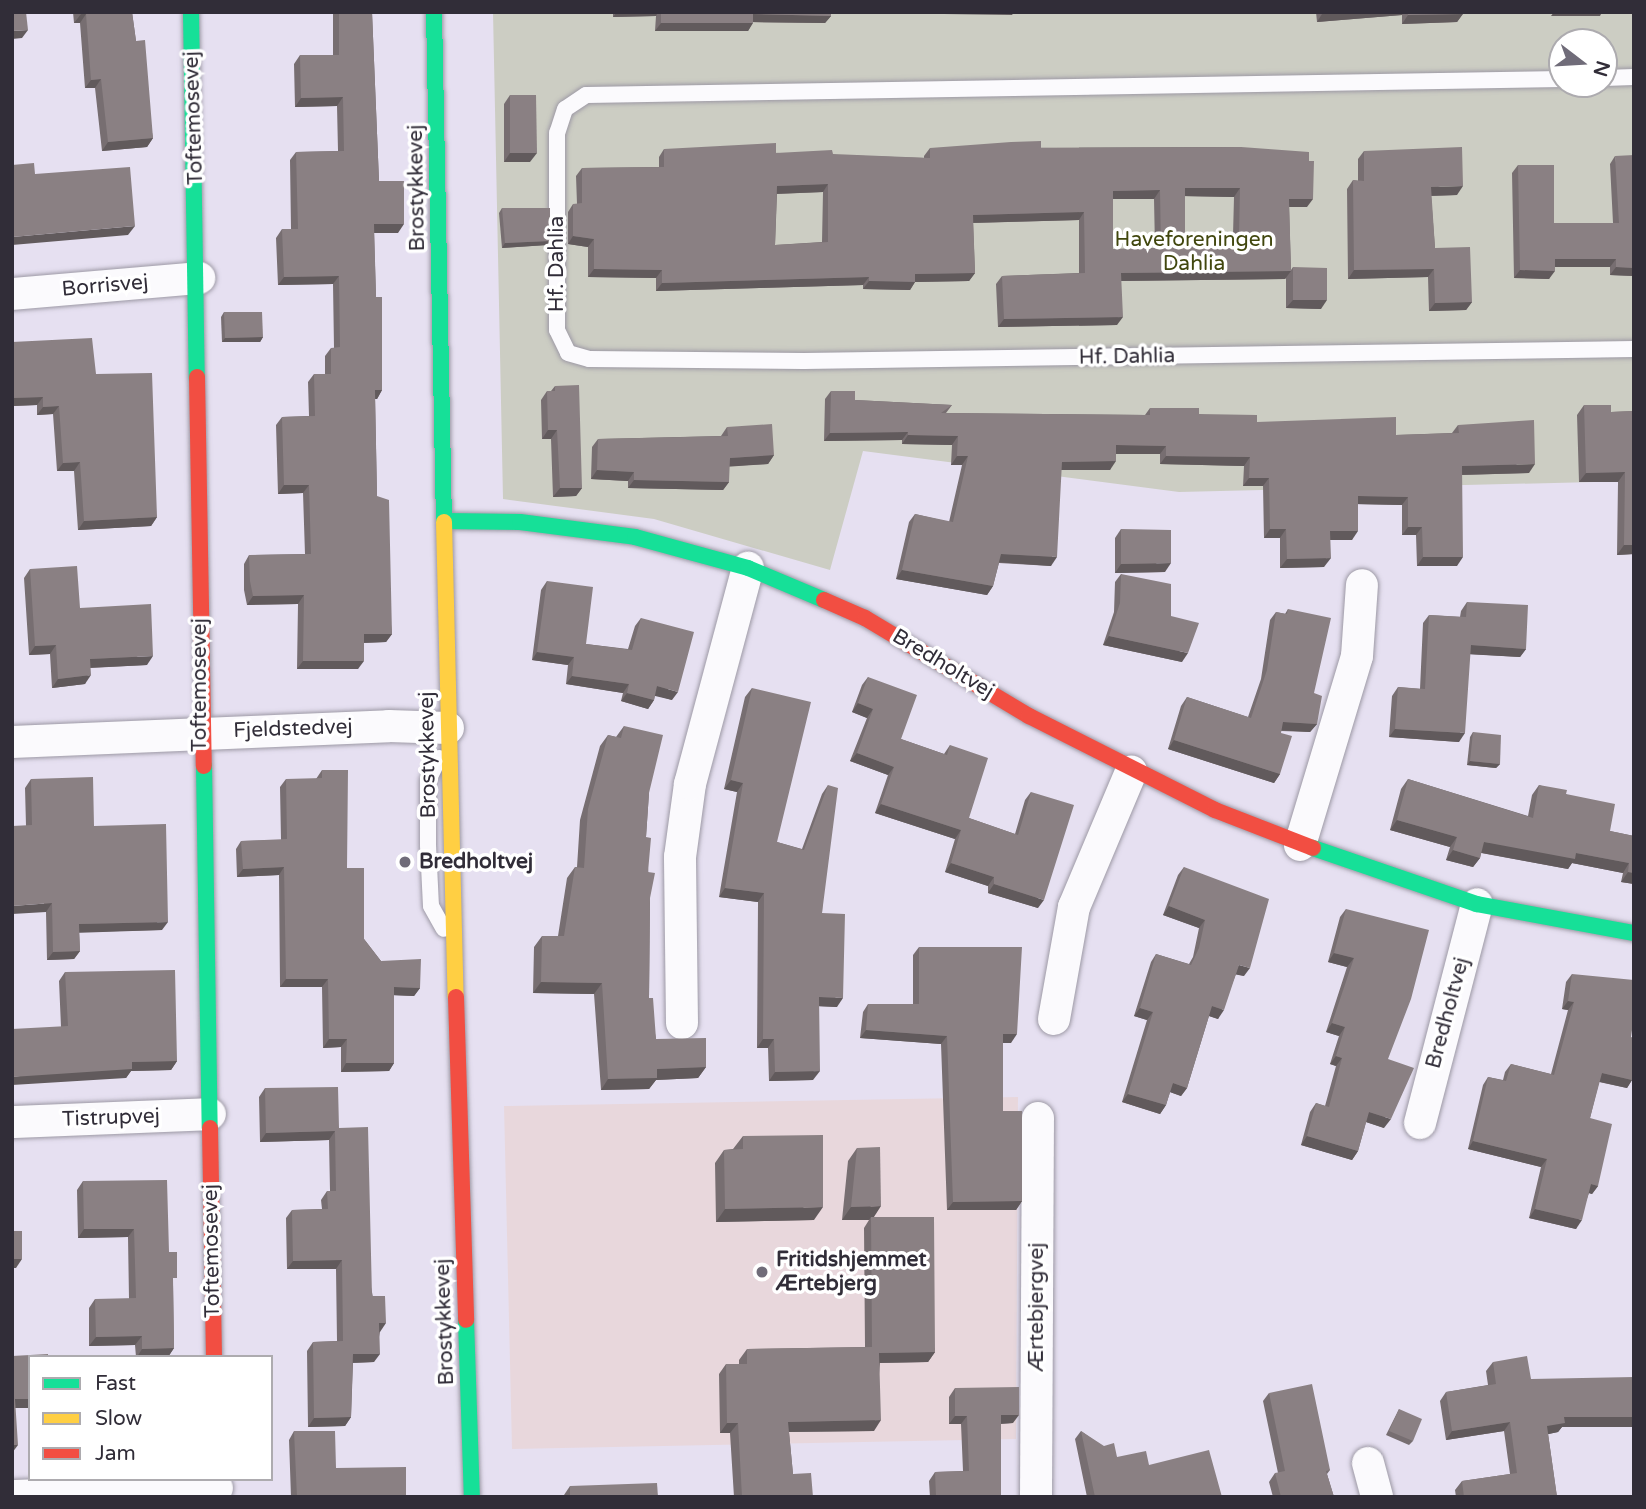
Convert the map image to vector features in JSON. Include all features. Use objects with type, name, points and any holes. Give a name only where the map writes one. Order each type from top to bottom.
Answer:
[{"type":"street","name":"Toftemosevej","points":[[191,12],[199,278],[200,733],[214,1355]]},
{"type":"street","name":"Brostykkevej","points":[[434,12],[448,734],[472,1497]]},
{"type":"street","name":"Borrisvej","points":[[12,294],[199,278]]},
{"type":"street","name":"Bredholtvej","points":[[445,521],[520,522],[635,537],[748,568],[865,618],[1131,772],[1300,845],[1477,904],[1634,933]]},
{"type":"street","points":[[682,1023],[680,857],[690,784],[748,568]]},
{"type":"street","points":[[1300,845],[1357,656],[1362,585]]},
{"type":"street","name":"Fjeldstedvej","points":[[12,741],[388,726],[448,734]]},
{"type":"street","points":[[1054,1019],[1074,907],[1131,772]]},
{"type":"street","name":"Bredholtvej","points":[[1420,1123],[1477,904]]},
{"type":"street","name":"Tistrupvej","points":[[12,1122],[210,1114]]},
{"type":"street","name":"Ærtebjergvej","points":[[1036,1497],[1038,1118]]},
{"type":"street","points":[[1368,1463],[1377,1497]]},
{"type":"street","points":[[12,1496],[217,1488]]},
{"type":"lane","name":"Hf. Dahlia","points":[[1548,79],[586,95],[565,109],[557,133],[557,330],[568,353],[589,359],[804,361],[1634,349]]},
{"type":"lane","points":[[448,734],[428,781],[428,845],[431,906],[454,946]]},
{"type":"shaded area","name":"Fritidshjemmet Ærtebjerg","points":[[1018,1097],[1016,1439],[512,1449],[504,1106]]},
{"type":"green space","name":"Haveforeningen Dahlia","points":[[493,12],[1634,12],[1634,481],[1179,492],[863,451],[830,570],[654,519],[503,499]]},
{"type":"building","points":[[12,12],[26,12],[28,30],[12,31]]},
{"type":"building","points":[[80,12],[132,12],[136,41],[145,40],[153,138],[108,142],[101,79],[91,80],[86,14]]},
{"type":"building","points":[[339,12],[372,12],[379,181],[404,181],[404,224],[374,224],[376,297],[382,297],[382,390],[375,390],[377,496],[389,500],[392,634],[364,634],[364,661],[303,661],[304,595],[253,596],[249,555],[311,554],[309,485],[284,485],[282,417],[315,416],[314,374],[331,374],[331,348],[340,347],[339,276],[284,277],[282,229],[298,229],[296,152],[344,151],[343,97],[301,98],[300,55],[339,55]]},
{"type":"building","points":[[661,12],[831,12],[831,16],[753,14],[753,23],[661,23]]},
{"type":"building","points":[[1407,12],[1463,12],[1463,14],[1408,15]]},
{"type":"building","points":[[510,95],[536,95],[537,153],[510,153]]},
{"type":"building","points":[[1041,141],[1041,148],[1241,147],[1309,152],[1309,161],[1314,161],[1313,199],[1289,199],[1291,271],[1121,273],[1123,317],[1004,319],[1002,276],[1085,273],[1084,212],[973,215],[975,273],[915,274],[915,282],[869,281],[869,277],[662,283],[662,270],[594,269],[594,239],[573,236],[573,204],[582,203],[582,168],[664,167],[664,149],[776,143],[776,153],[832,150],[833,154],[930,158],[930,148]],"holes":[[[828,184],[828,242],[775,245],[777,186]],[[1185,188],[1240,188],[1239,235],[1185,237]],[[1160,190],[1161,248],[1113,249],[1113,191]]]},
{"type":"building","points":[[1462,147],[1463,186],[1431,187],[1435,248],[1470,247],[1472,302],[1435,303],[1434,269],[1354,270],[1353,180],[1364,181],[1364,151]]},
{"type":"building","points":[[1634,155],[1634,268],[1616,267],[1616,259],[1555,259],[1555,271],[1520,270],[1518,165],[1554,165],[1554,223],[1619,223],[1615,156]]},
{"type":"building","points":[[34,163],[35,174],[130,167],[135,226],[12,237],[12,165]]},
{"type":"building","points":[[502,208],[550,208],[550,241],[505,243]]},
{"type":"building","points":[[1293,267],[1327,268],[1327,300],[1293,300]]},
{"type":"building","points":[[224,312],[262,312],[263,337],[225,338]]},
{"type":"building","points":[[92,338],[96,374],[152,373],[157,517],[84,521],[80,462],[63,463],[59,406],[43,407],[43,397],[12,398],[12,342]]},
{"type":"building","points":[[579,385],[582,488],[560,488],[557,430],[548,430],[547,391],[555,391],[555,386]]},
{"type":"building","points":[[831,391],[855,391],[855,400],[952,405],[941,413],[1150,415],[1150,408],[1199,408],[1199,414],[1257,415],[1257,422],[1396,417],[1396,435],[1459,433],[1458,425],[1534,420],[1535,464],[1462,466],[1463,557],[1423,557],[1422,527],[1408,527],[1408,497],[1358,496],[1358,531],[1330,531],[1331,558],[1287,559],[1286,529],[1270,529],[1269,478],[1249,478],[1250,457],[1166,456],[1166,446],[1116,445],[1116,461],[1062,462],[1057,557],[1001,554],[993,586],[902,570],[915,514],[953,522],[968,456],[957,456],[958,436],[908,435],[908,432],[830,433]]},
{"type":"building","points":[[1584,405],[1611,405],[1611,412],[1634,411],[1634,545],[1624,545],[1625,472],[1586,473]]},
{"type":"building","points":[[772,424],[774,455],[730,458],[729,482],[634,480],[634,472],[597,470],[598,439],[728,436],[727,427]]},
{"type":"building","points":[[1121,529],[1171,530],[1171,563],[1121,564]]},
{"type":"building","points":[[77,566],[80,608],[151,604],[153,656],[90,659],[91,675],[58,679],[56,645],[35,646],[30,569]]},
{"type":"building","points":[[1121,574],[1171,584],[1171,616],[1199,623],[1188,653],[1109,636],[1120,603]]},
{"type":"building","points":[[547,581],[593,587],[586,644],[632,650],[641,618],[694,632],[678,692],[657,686],[654,700],[627,693],[629,684],[572,676],[574,657],[537,652]]},
{"type":"building","points":[[1467,602],[1528,605],[1526,649],[1471,645],[1465,733],[1395,729],[1398,687],[1425,689],[1429,615],[1466,617]]},
{"type":"building","points":[[1288,609],[1331,618],[1314,693],[1322,696],[1317,724],[1283,722],[1281,733],[1292,736],[1280,774],[1174,740],[1187,697],[1251,718],[1267,670],[1276,612],[1287,614]]},
{"type":"building","points":[[868,677],[917,695],[901,739],[947,755],[950,745],[988,758],[969,818],[1018,835],[1031,792],[1074,805],[1044,900],[994,884],[994,877],[951,863],[961,830],[881,804],[894,767],[857,753],[873,709],[858,703]]},
{"type":"building","points":[[752,688],[811,702],[777,842],[804,850],[828,785],[838,788],[822,913],[845,914],[843,998],[819,997],[820,1071],[775,1072],[774,1039],[763,1039],[764,893],[725,888],[743,783],[731,780]]},
{"type":"building","points":[[624,726],[663,735],[649,793],[646,837],[651,838],[648,872],[655,873],[650,898],[649,998],[653,998],[656,1039],[706,1038],[706,1067],[657,1069],[657,1078],[608,1079],[602,983],[541,982],[542,936],[564,936],[575,867],[584,868],[588,809],[608,735],[621,738]]},
{"type":"building","points":[[1473,732],[1501,735],[1500,764],[1470,761]]},
{"type":"building","points":[[322,770],[348,770],[347,868],[364,868],[364,939],[381,961],[421,959],[420,988],[394,987],[394,1063],[346,1063],[347,1039],[329,1039],[328,979],[286,979],[284,867],[243,869],[241,841],[287,839],[286,779],[322,778]]},
{"type":"building","points":[[93,777],[94,826],[166,824],[168,922],[79,924],[80,951],[53,952],[52,903],[12,906],[12,826],[32,825],[31,779]]},
{"type":"building","points":[[1408,779],[1533,818],[1539,785],[1567,790],[1566,794],[1615,804],[1610,831],[1634,836],[1634,873],[1628,872],[1629,863],[1576,853],[1575,859],[1484,842],[1480,858],[1453,850],[1457,837],[1397,820]]},
{"type":"building","points":[[1184,867],[1269,899],[1250,968],[1239,965],[1224,1010],[1212,1006],[1187,1088],[1173,1083],[1166,1105],[1128,1094],[1153,1012],[1140,1008],[1156,954],[1191,965],[1199,948],[1205,920],[1169,906]]},
{"type":"building","points":[[1346,909],[1429,930],[1411,999],[1388,1059],[1414,1068],[1391,1119],[1369,1112],[1358,1151],[1307,1136],[1316,1103],[1329,1107],[1342,1058],[1336,1056],[1345,1027],[1332,1023],[1354,958],[1334,953]]},
{"type":"building","points":[[919,947],[1022,947],[1017,1034],[1003,1034],[1003,1111],[1022,1111],[1022,1201],[953,1202],[947,1036],[866,1030],[868,1004],[919,1004]]},
{"type":"building","points":[[175,970],[177,1061],[132,1062],[132,1069],[12,1077],[12,1029],[68,1026],[65,972]]},
{"type":"building","points":[[1572,974],[1634,980],[1631,1037],[1634,1038],[1634,1073],[1632,1080],[1602,1073],[1590,1118],[1612,1124],[1598,1186],[1591,1184],[1582,1220],[1535,1209],[1547,1159],[1473,1141],[1488,1077],[1506,1081],[1511,1064],[1554,1075],[1574,1002],[1568,1001]]},
{"type":"building","points":[[338,1087],[339,1128],[368,1127],[372,1296],[385,1296],[386,1323],[379,1323],[380,1354],[353,1354],[351,1417],[314,1418],[313,1342],[343,1341],[342,1260],[293,1261],[292,1210],[328,1209],[327,1191],[336,1191],[335,1131],[266,1133],[265,1088]]},
{"type":"building","points":[[823,1135],[823,1207],[725,1209],[724,1150],[743,1149],[743,1136]]},
{"type":"building","points":[[880,1147],[881,1206],[851,1207],[857,1148]]},
{"type":"building","points":[[167,1180],[169,1252],[177,1252],[177,1278],[173,1278],[174,1348],[142,1349],[142,1336],[96,1337],[95,1299],[136,1298],[134,1229],[84,1229],[83,1181]]},
{"type":"building","points":[[871,1217],[934,1217],[935,1352],[879,1353],[881,1420],[788,1422],[793,1474],[811,1473],[813,1497],[742,1497],[738,1423],[727,1423],[726,1364],[747,1364],[747,1349],[872,1347]]},
{"type":"building","points":[[12,1231],[22,1231],[22,1259],[12,1259]]},
{"type":"building","points":[[28,1355],[28,1399],[15,1399],[18,1445],[12,1445],[12,1356]]},
{"type":"building","points":[[1527,1356],[1531,1379],[1634,1377],[1634,1417],[1564,1417],[1565,1423],[1547,1426],[1557,1497],[1464,1497],[1462,1481],[1517,1473],[1510,1422],[1452,1431],[1446,1392],[1496,1384],[1493,1362]]},
{"type":"building","points":[[1312,1384],[1330,1470],[1326,1471],[1334,1497],[1281,1497],[1275,1473],[1285,1471],[1269,1393]]},
{"type":"building","points":[[1019,1387],[1019,1415],[1001,1415],[1001,1497],[936,1497],[935,1472],[969,1471],[967,1416],[955,1416],[955,1388]]},
{"type":"building","points":[[1399,1409],[1422,1419],[1413,1441],[1389,1431]]},
{"type":"building","points":[[294,1431],[335,1431],[336,1468],[406,1467],[406,1497],[297,1497]]},
{"type":"building","points":[[1081,1431],[1104,1446],[1114,1443],[1117,1457],[1146,1451],[1149,1465],[1209,1450],[1222,1497],[1095,1497]]},
{"type":"building","points":[[657,1483],[658,1497],[570,1497],[570,1486]]},
{"type":"traffic: fast","points":[[191,12],[197,377]]},
{"type":"traffic: fast","points":[[434,12],[444,522]]},
{"type":"traffic: fast","points":[[445,521],[520,522],[635,537],[748,568],[824,600]]},
{"type":"traffic: fast","points":[[204,766],[210,1128]]},
{"type":"traffic: fast","points":[[1313,848],[1477,904],[1634,933]]},
{"type":"traffic: fast","points":[[466,1320],[472,1497]]},
{"type":"traffic: slow","points":[[444,522],[456,997]]},
{"type":"traffic: jam","points":[[197,377],[204,766]]},
{"type":"traffic: jam","points":[[824,600],[865,618],[1029,716],[1215,810],[1313,848]]},
{"type":"traffic: jam","points":[[456,997],[466,1320]]},
{"type":"traffic: jam","points":[[210,1128],[214,1355]]},
{"type":"place","name":"Bredholtvej","points":[[405,862]]},
{"type":"place","name":"Fritidshjemmet Ærtebjerg","points":[[762,1272]]}]
